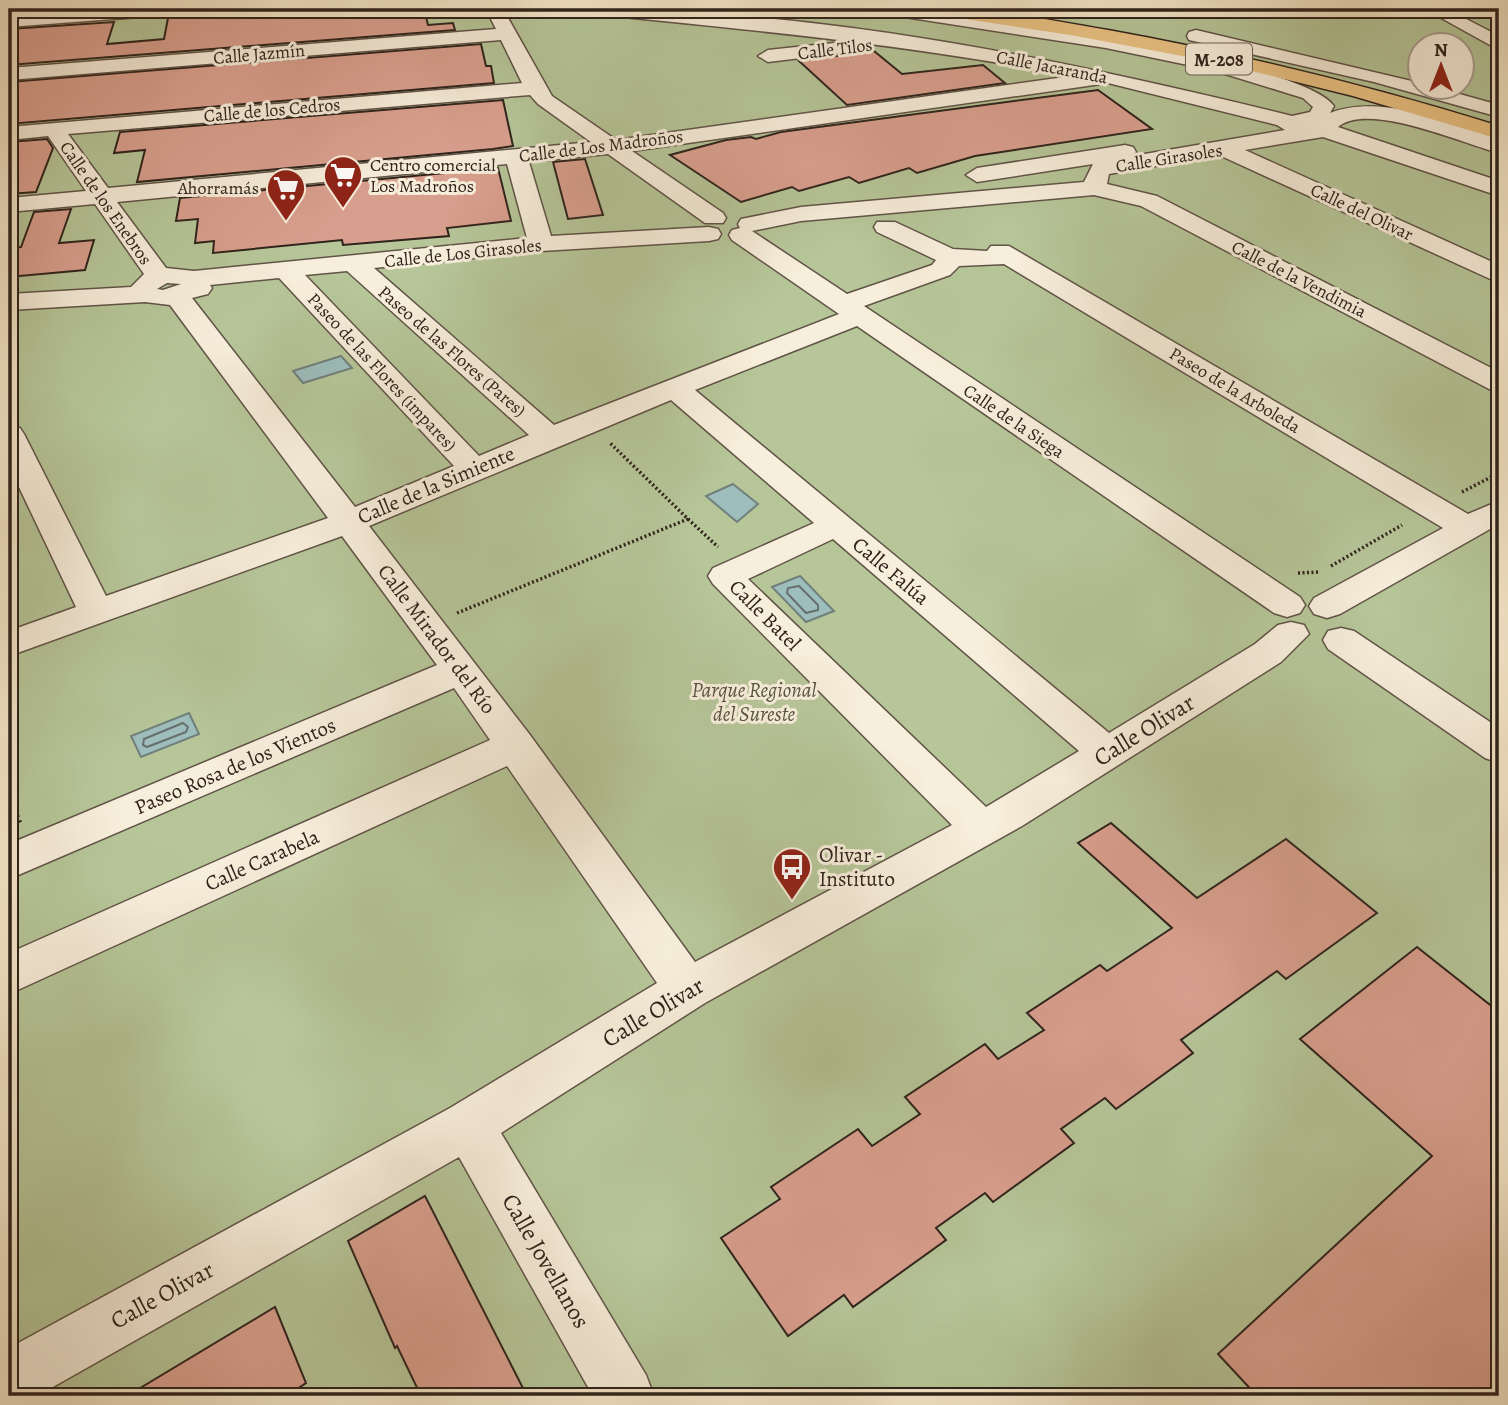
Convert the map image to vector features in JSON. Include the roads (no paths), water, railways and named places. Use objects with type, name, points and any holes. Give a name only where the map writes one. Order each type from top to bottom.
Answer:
[{"type":"main road","name":"M-208","points":[[933,9],[1171,48],[1326,83],[1499,133]]},
{"type":"main road","name":"M-208","points":[[997,9],[1173,38],[1313,69],[1499,121]]},
{"type":"street","points":[[9,22],[179,9]]},
{"type":"street","name":"Calle Jacaranda","points":[[592,9],[763,23],[901,41],[1108,77],[1359,139],[1499,189]]},
{"type":"street","points":[[885,9],[1106,42],[1209,63],[1432,121],[1499,144]]},
{"type":"street","points":[[1046,9],[1242,44],[1378,77],[1499,111]]},
{"type":"street","points":[[1434,9],[1499,44]]},
{"type":"street","points":[[474,12],[507,11],[510,34],[535,88],[545,100],[612,147],[709,225]]},
{"type":"street","name":"Calle Jazmín","points":[[9,74],[510,34]]},
{"type":"street","name":"Calle Tilos","points":[[768,56],[901,41]]},
{"type":"street","name":"Calle Girasoles","points":[[746,230],[857,195],[1092,172],[1295,123],[1317,116],[1324,106],[1310,94],[1209,63]]},
{"type":"street","name":"Calle de Los Madroños","points":[[9,205],[612,147],[1108,77]]},
{"type":"street","points":[[1378,77],[1406,82]]},
{"type":"street","points":[[1476,86],[1486,86]]},
{"type":"street","name":"Calle de los Cedros","points":[[9,133],[535,88]]},
{"type":"street","name":"Calle Girasoles","points":[[801,214],[1092,172],[1224,149],[1323,130],[1339,116],[1362,113],[1396,116],[1499,144]]},
{"type":"street","name":"Calle de los Enebros","points":[[58,128],[57,134],[165,282]]},
{"type":"street","name":"Calle del Olivar","points":[[1224,149],[1499,275]]},
{"type":"street","points":[[516,156],[541,244]]},
{"type":"street","name":"Calle de la Vendimia","points":[[1092,172],[1499,383]]},
{"type":"street","name":"Calle de Los Girasoles","points":[[18,301],[165,282],[576,241],[709,225],[738,217],[746,230]]},
{"type":"street","points":[[886,228],[946,265]]},
{"type":"street","name":"Calle de la Siega","points":[[746,230],[850,310],[1289,620]]},
{"type":"street","points":[[165,282],[186,251]]},
{"type":"street","name":"Paseo de la Arboleda","points":[[946,265],[1005,253],[1469,529]]},
{"type":"street","name":"Calle de Los Girasoles","points":[[165,282],[290,275],[352,265]]},
{"type":"street","name":"Paseo de las Flores (Pares)","points":[[352,265],[550,437]]},
{"type":"street","name":"Calle de la Simiente","points":[[9,644],[349,522],[550,437],[675,388],[946,265]]},
{"type":"street","name":"Paseo de las Flores (impares)","points":[[290,275],[474,469]]},
{"type":"street","name":"Calle Mirador del Río","points":[[165,282],[461,670],[688,989]]},
{"type":"street","name":"Calle Falúa","points":[[675,388],[1108,753]]},
{"type":"street","points":[[9,434],[21,491],[96,611]]},
{"type":"street","points":[[1327,606],[1499,511]]},
{"type":"street","name":"Calle Batel","points":[[837,525],[725,576],[982,829]]},
{"type":"street","points":[[1299,602],[1327,606],[1346,622],[1347,634],[1341,640],[1317,644],[1289,620],[1299,602]]},
{"type":"street","name":"Calle Olivar","points":[[9,1380],[468,1125],[688,989],[982,829],[1268,653],[1289,620]]},
{"type":"street","points":[[1341,640],[1499,748]]},
{"type":"street","name":"Paseo Rosa de los Vientos","points":[[9,862],[461,670]]},
{"type":"street","name":"Calle Carabela","points":[[9,974],[516,746]]},
{"type":"street","name":"Calle Jovellanos","points":[[468,1125],[625,1396]]},
{"type":"water","points":[[341,356],[352,368],[303,383],[293,371]]},
{"type":"water","points":[[733,484],[758,504],[737,522],[706,496]]},
{"type":"water","points":[[800,576],[834,611],[806,622],[772,587]]},
{"type":"water","points":[[189,713],[199,734],[141,757],[131,736]]},
{"type":"place","name":"Centro comercial Los Madroños","points":[[343,209]]},
{"type":"place","name":"Ahorramás","points":[[286,222]]},
{"type":"place","name":"Olivar - Instituto","points":[[792,901]]},
{"type":"park label","name":"Parque Regional del Sureste","points":[[754,702]]}]
